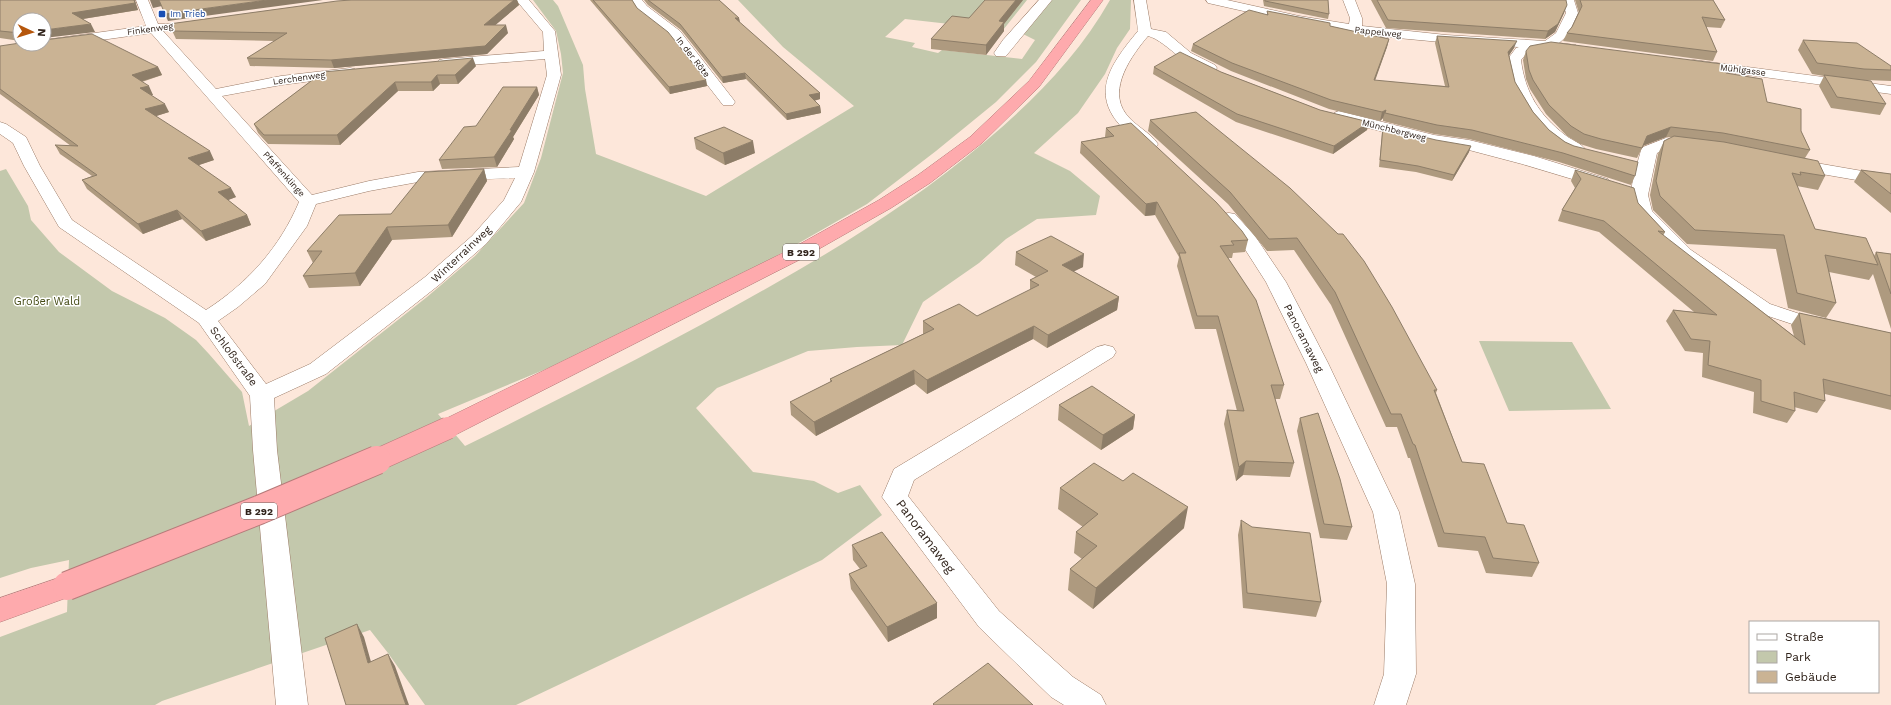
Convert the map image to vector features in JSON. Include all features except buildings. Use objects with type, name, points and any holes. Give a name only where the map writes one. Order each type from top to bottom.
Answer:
[{"type":"highway","name":"B 292","points":[[0,610],[218,528],[329,482],[448,428],[796,254],[885,204],[976,140],[1034,84],[1097,0]]},
{"type":"street","points":[[142,0],[154,29]]},
{"type":"street","name":"Winterrainweg","points":[[262,395],[318,369],[432,281],[479,240],[512,202],[526,172],[554,75],[549,31],[522,0]]},
{"type":"street","name":"In der Röte","points":[[636,0],[642,9],[675,34],[728,102]]},
{"type":"street","points":[[1001,53],[1008,42],[1046,0]]},
{"type":"street","points":[[1140,0],[1146,31]]},
{"type":"street","name":"Pappelweg","points":[[1212,0],[1247,9],[1355,30],[1446,39],[1548,44]]},
{"type":"street","points":[[1349,0],[1356,18],[1355,30]]},
{"type":"street","points":[[1568,0],[1572,13],[1561,35],[1548,44],[1521,51],[1514,60],[1518,82],[1544,125],[1567,145],[1588,152]]},
{"type":"street","name":"Finkenweg","points":[[52,42],[178,25]]},
{"type":"street","name":"Pfaffenklinge","points":[[154,29],[308,201],[298,226],[258,280],[231,303],[206,319]]},
{"type":"street","points":[[1146,31],[1161,35],[1186,56],[1225,75]]},
{"type":"street","points":[[1146,31],[1130,48],[1115,77],[1112,98],[1118,114],[1164,157]]},
{"type":"street","points":[[1548,44],[1586,50]]},
{"type":"street","points":[[432,64],[552,54]]},
{"type":"street","name":"Mühlgasse","points":[[1677,62],[1891,90]]},
{"type":"street","name":"Lerchenweg","points":[[213,94],[314,75],[366,70]]},
{"type":"street","name":"Münchbergweg","points":[[1324,113],[1434,140],[1469,145],[1528,160],[1626,191]]},
{"type":"street","name":"Schloßstraße","points":[[0,127],[20,140],[32,166],[65,223],[206,319],[262,395],[265,450],[292,705]]},
{"type":"street","points":[[1711,148],[1666,143],[1649,150],[1638,165],[1626,191],[1643,213],[1684,254],[1763,308],[1796,319],[1840,329]]},
{"type":"street","points":[[1781,162],[1891,181]]},
{"type":"street","points":[[308,201],[369,186],[418,178],[526,172]]},
{"type":"street","name":"Panoramaweg","points":[[1216,204],[1248,240],[1276,282],[1317,363],[1386,512],[1401,584],[1400,674],[1390,705]]},
{"type":"street","name":"Panoramaweg","points":[[1090,705],[1062,687],[989,619],[895,497],[903,475],[1105,352]]},
{"type":"green space","name":"Großer Wald","points":[[533,0],[553,0],[558,6],[583,65],[585,89],[596,154],[706,196],[854,106],[783,47],[738,0],[1027,0],[1003,30],[905,19],[885,37],[915,43],[912,47],[938,53],[942,50],[1022,59],[1035,40],[1023,34],[1051,0],[1081,0],[1036,62],[996,102],[936,151],[867,204],[771,259],[587,352],[438,414],[465,446],[694,329],[798,270],[881,219],[961,161],[1022,109],[1070,58],[1098,20],[1110,0],[1131,0],[1130,29],[1117,48],[1105,74],[1078,113],[1034,153],[1070,171],[1100,196],[1096,215],[1037,219],[1006,239],[979,263],[923,302],[902,345],[808,351],[717,388],[696,408],[753,472],[814,481],[838,493],[860,485],[882,515],[822,560],[516,705],[425,705],[370,630],[162,701],[155,705],[0,705],[0,637],[67,612],[69,560],[31,568],[0,578],[0,171],[6,169],[28,206],[31,220],[59,252],[112,291],[165,318],[196,340],[242,392],[249,426],[308,391],[427,297],[475,256],[524,203],[541,158],[563,73],[556,31]]},
{"type":"green space","points":[[1479,341],[1572,342],[1611,409],[1509,411]]},
{"type":"place","name":"Im Trieb","points":[[162,14]]}]
